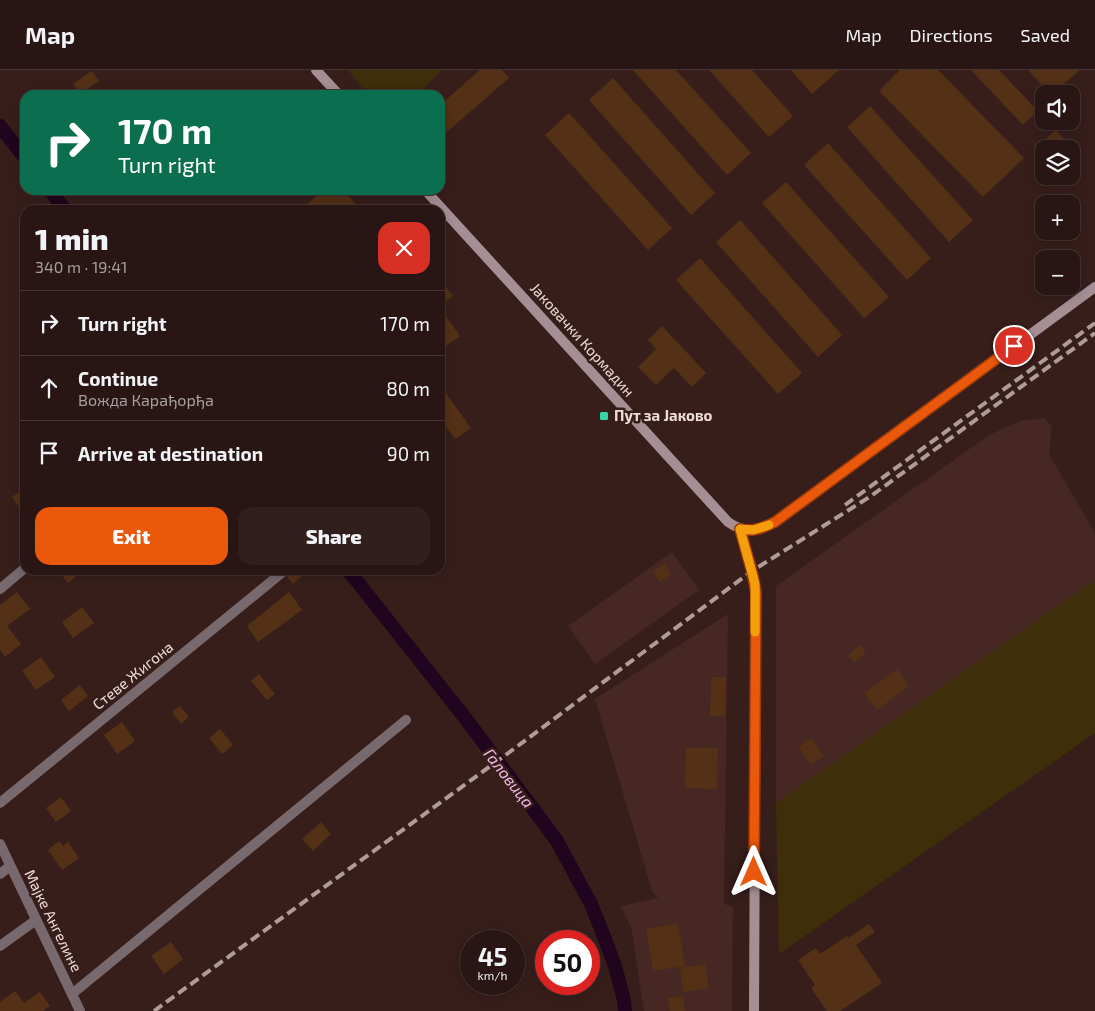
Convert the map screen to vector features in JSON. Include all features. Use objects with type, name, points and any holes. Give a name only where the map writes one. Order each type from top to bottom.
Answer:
[{"type":"main road","points":[[316,70],[334,90]]},
{"type":"main road","name":"Јаковачки Кормадин","points":[[430,195],[439,205]]},
{"type":"main road","name":"Јаковачки Кормадин","points":[[445,212],[712,505],[728,522],[740,529]]},
{"type":"main road","points":[[754,1011],[756,592],[740,529],[748,531],[759,529],[775,522],[1095,287]]},
{"type":"street","points":[[0,589],[20,572]]},
{"type":"street","name":"Стеве Жигона","points":[[0,803],[279,575]]},
{"type":"street","points":[[72,994],[406,720]]},
{"type":"street","name":"Мајке Ангелине","points":[[0,844],[80,1011]]},
{"type":"street","points":[[0,874],[10,866]]},
{"type":"street","points":[[0,946],[36,920]]},
{"type":"shaded area","points":[[348,70],[442,70],[422,90],[364,90]]},
{"type":"shaded area","points":[[1045,418],[1052,427],[1049,454],[1095,533],[1095,580],[776,803],[776,586],[989,435],[1021,421]]},
{"type":"shaded area","points":[[672,552],[699,590],[595,664],[568,626]]},
{"type":"shaded area","points":[[1095,580],[1095,733],[779,954],[776,803]]},
{"type":"shaded area","points":[[728,614],[724,904],[733,907],[732,1011],[644,1011],[631,927],[621,906],[658,898],[652,891],[595,699]]},
{"type":"building","points":[[480,70],[502,70],[509,78],[445,134],[445,101]]},
{"type":"building","points":[[633,70],[676,70],[751,153],[727,175]]},
{"type":"building","points":[[709,70],[752,70],[793,116],[769,137]]},
{"type":"building","points":[[791,70],[839,70],[812,94]]},
{"type":"building","points":[[900,70],[938,70],[1024,158],[983,197],[879,91]]},
{"type":"building","points":[[971,70],[999,70],[1035,108],[1035,114],[1023,125]]},
{"type":"building","points":[[1028,70],[1079,70],[1063,85],[1042,85]]},
{"type":"building","points":[[92,71],[99,81],[86,90],[77,90],[73,84]]},
{"type":"building","points":[[613,78],[715,193],[691,215],[589,100]]},
{"type":"building","points":[[870,106],[973,220],[949,242],[847,127]]},
{"type":"building","points":[[569,113],[672,228],[648,250],[545,135]]},
{"type":"building","points":[[1056,130],[1065,140],[1044,140]]},
{"type":"building","points":[[828,143],[931,258],[907,280],[804,165]]},
{"type":"building","points":[[786,182],[889,297],[864,318],[762,203]]},
{"type":"building","points":[[318,195],[348,195],[356,205],[306,205]]},
{"type":"building","points":[[740,220],[842,335],[818,357],[716,242]]},
{"type":"building","points":[[700,258],[802,373],[778,394],[676,280]]},
{"type":"building","points":[[445,286],[453,296],[445,302]]},
{"type":"building","points":[[445,315],[460,336],[446,346],[445,345]]},
{"type":"building","points":[[662,326],[706,373],[692,387],[674,368],[656,385],[638,367],[656,349],[648,340]]},
{"type":"building","points":[[445,392],[471,428],[455,439],[445,425]]},
{"type":"building","points":[[20,491],[20,508],[12,497]]},
{"type":"building","points":[[664,564],[671,574],[660,582],[653,572]]},
{"type":"building","points":[[62,575],[78,575],[68,583]]},
{"type":"building","points":[[288,575],[303,575],[293,584],[287,577]]},
{"type":"building","points":[[17,592],[30,609],[7,626],[21,644],[5,657],[0,650],[0,605]]},
{"type":"building","points":[[289,592],[302,610],[258,642],[247,626]]},
{"type":"building","points":[[82,607],[94,623],[73,638],[62,622]]},
{"type":"building","points":[[860,645],[866,653],[854,663],[848,655]]},
{"type":"building","points":[[41,657],[55,677],[36,690],[22,671]]},
{"type":"building","points":[[897,669],[909,686],[877,710],[864,693]]},
{"type":"building","points":[[259,674],[275,694],[267,700],[251,681]]},
{"type":"building","points":[[711,677],[726,677],[725,716],[710,716]]},
{"type":"building","points":[[80,685],[88,696],[69,711],[61,700]]},
{"type":"building","points":[[180,706],[189,717],[181,724],[172,712]]},
{"type":"building","points":[[122,722],[135,741],[117,754],[104,735]]},
{"type":"building","points":[[220,729],[233,745],[222,754],[209,738]]},
{"type":"building","points":[[811,738],[824,756],[811,765],[798,748]]},
{"type":"building","points":[[686,748],[718,748],[717,789],[685,788]]},
{"type":"building","points":[[61,797],[71,811],[56,822],[46,808]]},
{"type":"building","points":[[321,822],[331,834],[313,851],[302,839]]},
{"type":"building","points":[[59,841],[63,846],[68,842],[79,858],[62,870],[48,850]]},
{"type":"building","points":[[678,923],[685,966],[653,971],[646,929]]},
{"type":"building","points":[[869,924],[875,932],[856,945],[882,983],[840,1011],[827,1011],[811,988],[815,985],[798,960],[816,948],[820,954]]},
{"type":"building","points":[[171,942],[183,959],[164,974],[151,956]]},
{"type":"building","points":[[705,964],[709,988],[683,992],[680,968]]},
{"type":"building","points":[[15,991],[24,1003],[40,992],[50,1006],[43,1011],[0,1011],[0,1002]]},
{"type":"building","points":[[683,996],[685,1011],[670,1011],[668,998]]},
{"type":"waterway","name":"Галовица","points":[[0,126],[20,152]]},
{"type":"waterway","name":"Галовица","points":[[54,195],[61,205]]},
{"type":"waterway","name":"Галовица","points":[[352,575],[466,719],[557,841],[591,904],[615,966],[625,1011]]},
{"type":"railway","points":[[845,505],[1095,323]]},
{"type":"railway","points":[[154,1011],[507,754],[752,571],[871,496],[1095,333]]},
{"type":"slow traffic","points":[[755,632],[755,584],[740,529],[748,531],[769,525]]},
{"type":"place","name":"Пут за Јаково","points":[[604,416]]},
{"type":"route","points":[[754,872],[756,592],[740,529],[748,531],[759,529],[775,522],[1014,346]]}]
